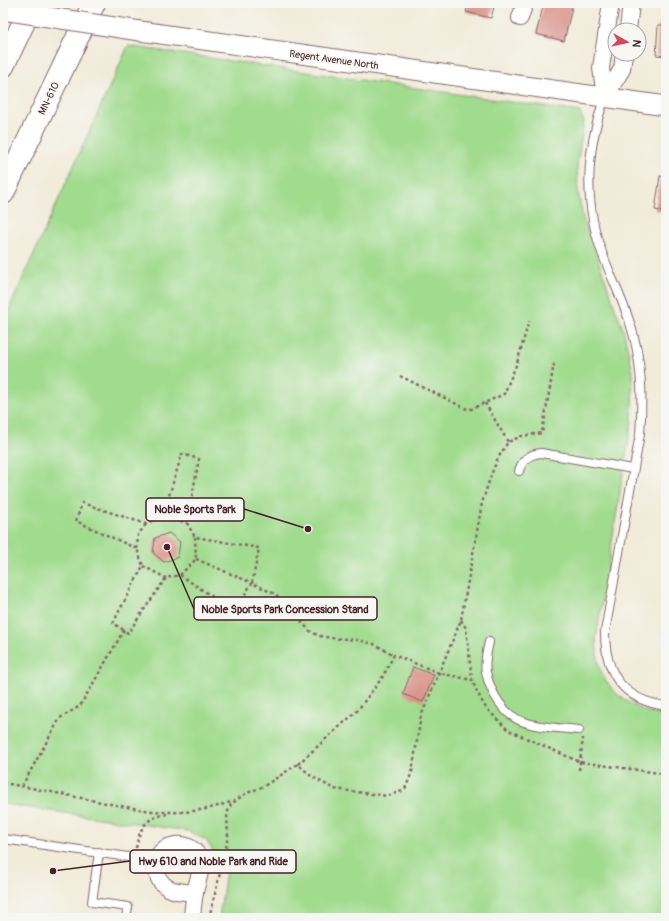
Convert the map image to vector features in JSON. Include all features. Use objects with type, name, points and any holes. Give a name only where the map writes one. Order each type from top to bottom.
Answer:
[{"type":"highway","points":[[3,66],[33,3]]},
{"type":"highway","name":"MN-610","points":[[3,193],[94,3]]},
{"type":"street","points":[[605,97],[601,68],[611,3]]},
{"type":"street","points":[[629,22],[632,3]]},
{"type":"street","name":"Regent Avenue North","points":[[3,10],[666,106]]},
{"type":"street","points":[[605,97],[622,69],[623,62]]},
{"type":"street","points":[[192,918],[200,863],[196,854],[190,847],[174,844],[166,848],[160,853],[156,861],[156,871],[159,880],[165,886],[174,890],[195,893]]},
{"type":"lane","points":[[605,97],[600,111],[589,169],[589,195],[595,228],[630,322],[638,351],[642,379],[643,403],[640,434],[605,632],[605,651],[610,668],[620,684],[637,697],[657,705],[666,706]]},
{"type":"lane","points":[[520,471],[521,466],[528,457],[533,454],[633,469]]},
{"type":"lane","points":[[489,642],[486,672],[490,687],[504,709],[514,718],[522,722],[581,734]]},
{"type":"lane","points":[[3,839],[156,861]]},
{"type":"lane","points":[[99,852],[92,902],[128,907],[126,918]]},
{"type":"path","points":[[400,376],[469,410],[486,403],[504,394],[517,363],[529,321]]},
{"type":"path","points":[[298,764],[311,776],[334,789],[387,796],[402,791],[410,780],[421,716],[440,673],[460,620],[482,503],[498,458],[508,442],[522,436],[542,433],[554,364]]},
{"type":"path","points":[[486,403],[508,442]]},
{"type":"path","points":[[182,454],[199,459],[187,523],[195,537],[196,559],[180,575],[166,578],[143,566],[137,549],[138,535],[146,524],[163,515],[182,454]]},
{"type":"path","points":[[137,549],[76,521],[82,503],[146,524]]},
{"type":"path","points":[[163,515],[187,523]]},
{"type":"path","points":[[180,575],[234,611],[252,583],[259,548],[195,537]]},
{"type":"path","points":[[196,559],[275,594],[298,620],[310,631],[319,636],[358,640],[374,644],[394,655],[440,673],[472,680]]},
{"type":"path","points":[[143,566],[113,623],[128,633],[166,578]]},
{"type":"path","points":[[22,786],[60,718],[80,706],[124,630]]},
{"type":"path","points":[[136,857],[141,830],[153,817],[173,813],[204,810],[235,800],[264,786],[298,764],[357,710],[382,678],[394,655]]},
{"type":"path","points":[[579,770],[581,734]]},
{"type":"path","points":[[3,783],[153,812],[173,813]]},
{"type":"path","points":[[209,918],[228,836],[227,814],[231,804],[235,800]]},
{"type":"green space","points":[[128,46],[580,112],[584,122],[577,165],[578,192],[583,218],[624,332],[633,373],[632,420],[596,638],[597,656],[603,676],[617,694],[645,711],[666,716],[666,918],[219,918],[226,871],[206,840],[188,831],[3,804],[3,322]]},
{"type":"building","points":[[469,3],[495,3],[491,18],[466,12]]},
{"type":"building","points":[[544,3],[573,3],[564,41],[536,34]]},
{"type":"building","points":[[658,25],[666,25],[666,56],[656,55]]},
{"type":"building","points":[[660,176],[666,177],[666,212],[655,210]]},
{"type":"building","points":[[169,533],[180,542],[178,557],[164,562],[153,553],[155,538]]},
{"type":"building","points":[[413,667],[434,675],[423,702],[403,694]]},
{"type":"place","name":"Noble Sports Park","points":[[308,529]]},
{"type":"place","name":"Noble Sports Park Concession Stand","points":[[167,547]]},
{"type":"place","name":"Hwy 610 and Noble Park and Ride","points":[[53,871]]}]
